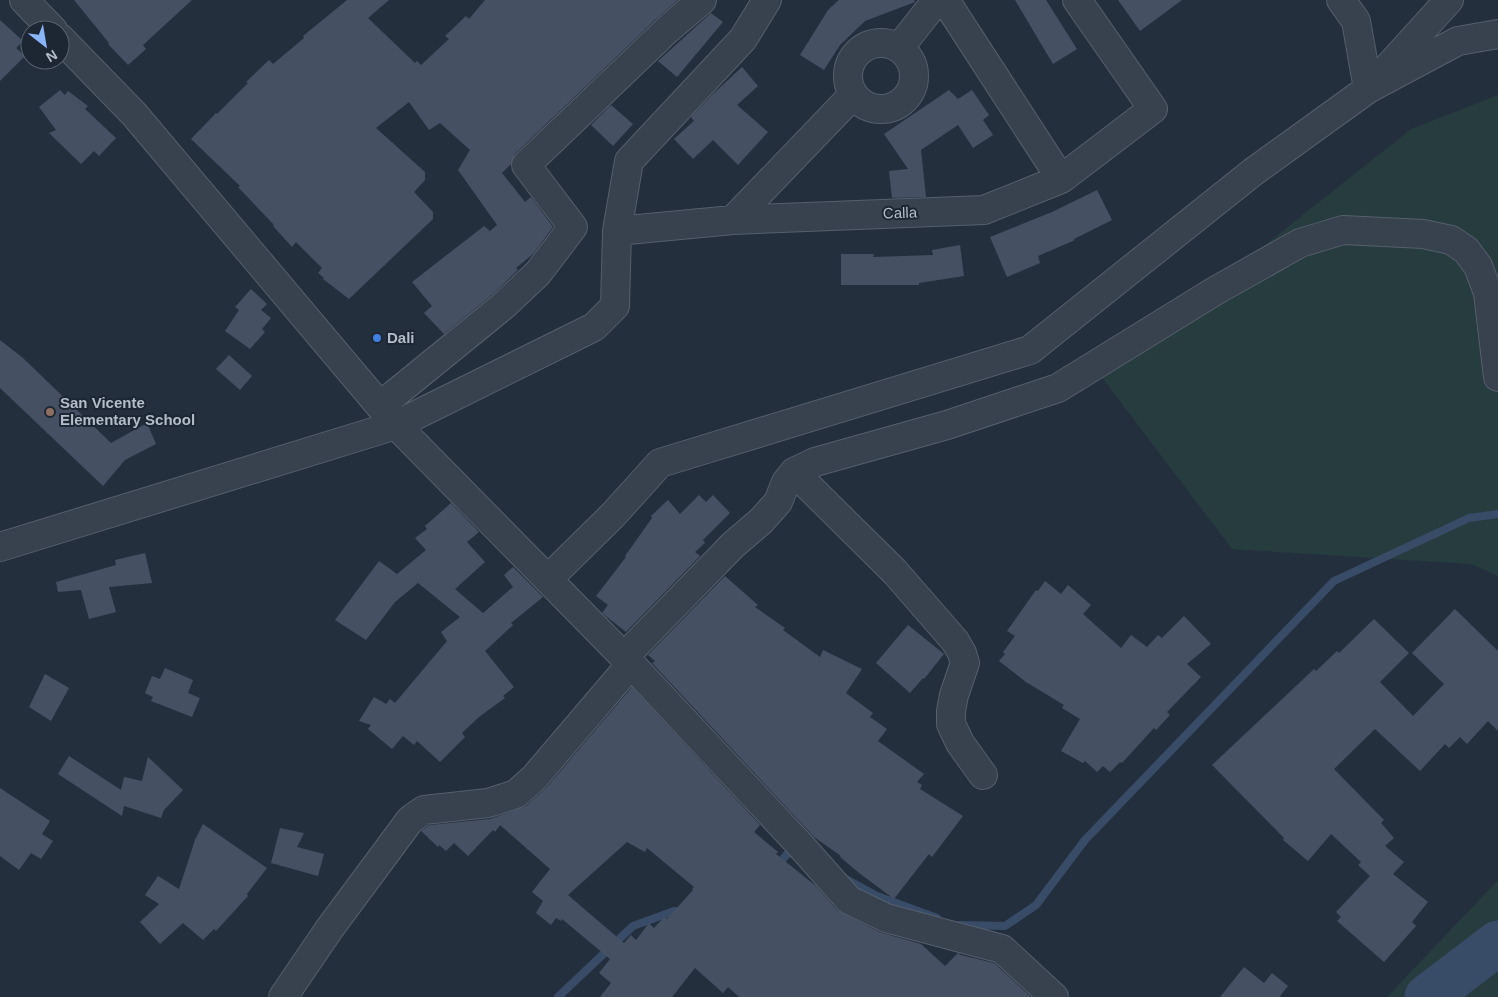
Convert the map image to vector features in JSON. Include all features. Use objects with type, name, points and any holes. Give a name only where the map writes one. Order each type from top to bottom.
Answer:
[{"type":"street","points":[[24,0],[43,20]]},
{"type":"street","points":[[388,416],[538,273],[573,227],[526,165],[668,29],[702,0]]},
{"type":"street","points":[[0,547],[388,416],[594,327],[616,306],[618,231],[630,161],[743,39],[767,0]]},
{"type":"street","points":[[899,48],[938,0]]},
{"type":"street","points":[[945,0],[1061,179]]},
{"type":"street","name":"Calla","points":[[618,231],[733,220],[984,210],[1061,179],[1153,109],[1076,0]]},
{"type":"street","points":[[1341,0],[1356,21],[1368,90]]},
{"type":"street","points":[[1368,90],[1449,0]]},
{"type":"street","points":[[548,579],[614,515],[660,464],[1030,350],[1253,172],[1368,90],[1458,41],[1498,34]]},
{"type":"street","points":[[888,43],[899,48],[908,55],[913,64],[914,87],[908,97],[890,109],[878,110],[867,107],[853,95],[848,82],[848,71],[852,61],[858,52],[867,46],[888,43]]},
{"type":"street","points":[[70,48],[134,114],[388,416],[627,660],[850,900],[886,918],[1002,949],[1054,997]]},
{"type":"street","points":[[733,220],[853,95]]},
{"type":"street","points":[[283,997],[330,928],[410,820],[424,810],[488,803],[516,794],[534,778],[627,660],[734,545],[761,521],[778,502],[786,482],[794,472],[815,462],[947,425],[1058,388],[1215,291],[1300,243],[1342,230],[1423,234],[1451,240],[1466,250],[1478,266],[1488,293],[1498,377]]},
{"type":"street","points":[[794,472],[895,572],[955,641],[962,653],[965,664],[954,695],[951,724],[960,743],[983,775]]},
{"type":"green space","points":[[1498,95],[1498,576],[1471,564],[1232,549],[1091,363],[1250,257],[1411,129]]},
{"type":"green space","points":[[1498,880],[1498,997],[1387,997]]},
{"type":"building","points":[[74,0],[192,0],[143,45],[146,49],[128,65],[108,44]]},
{"type":"building","points":[[347,0],[389,0],[368,18],[415,63],[417,61],[421,65],[449,39],[445,36],[466,16],[469,19],[485,0],[678,0],[515,154],[511,164],[502,173],[525,202],[531,197],[553,227],[533,254],[516,268],[518,270],[493,294],[444,334],[424,313],[432,306],[412,282],[484,226],[490,231],[497,225],[458,170],[470,150],[440,123],[429,130],[409,102],[376,128],[425,172],[425,180],[414,192],[433,212],[433,219],[349,299],[323,279],[318,273],[322,268],[296,242],[292,247],[238,187],[240,186],[191,139],[269,60],[273,64],[304,38],[303,36]]},
{"type":"building","points":[[839,0],[914,0],[915,2],[865,21],[840,45],[824,70],[800,55],[828,10]]},
{"type":"building","points":[[1015,0],[1046,0],[1077,49],[1053,64]]},
{"type":"building","points":[[1118,0],[1182,0],[1140,31]]},
{"type":"building","points":[[711,13],[723,22],[677,77],[658,61]]},
{"type":"building","points":[[0,20],[20,38],[20,44],[16,48],[20,52],[20,61],[0,81]]},
{"type":"building","points":[[742,67],[758,86],[737,105],[768,132],[738,165],[713,140],[693,159],[674,139],[694,121],[691,117]]},
{"type":"building","points":[[60,90],[65,95],[68,91],[88,106],[85,109],[116,138],[99,156],[94,151],[81,164],[49,133],[56,130],[39,107]]},
{"type":"building","points":[[949,90],[958,99],[972,90],[989,115],[983,120],[993,135],[973,148],[958,125],[921,150],[926,197],[892,198],[889,171],[908,169],[884,134]]},
{"type":"building","points":[[611,105],[633,124],[613,146],[591,125]]},
{"type":"building","points":[[1097,190],[1112,220],[1075,240],[1038,256],[1040,263],[1007,277],[990,237],[1052,212]]},
{"type":"building","points":[[960,245],[964,276],[919,283],[919,285],[841,285],[841,254],[874,254],[873,257],[933,255],[932,250]]},
{"type":"building","points":[[251,289],[267,304],[261,310],[271,318],[262,329],[265,332],[250,349],[225,331],[239,310],[235,307]]},
{"type":"building","points":[[0,340],[23,358],[111,443],[147,423],[156,444],[125,460],[103,486],[0,388]]},
{"type":"building","points":[[229,355],[252,376],[240,390],[216,369]]},
{"type":"building","points":[[699,495],[706,502],[713,495],[730,513],[703,540],[705,543],[695,552],[700,556],[626,632],[602,613],[608,605],[596,596],[626,557],[652,518],[651,516],[668,500],[680,514]]},
{"type":"building","points":[[451,503],[479,532],[467,542],[485,562],[455,589],[483,613],[513,587],[504,575],[513,567],[543,597],[511,623],[513,625],[485,651],[514,687],[503,696],[505,698],[479,717],[462,733],[465,737],[440,762],[417,741],[414,745],[403,736],[392,749],[368,729],[371,725],[359,721],[374,697],[386,704],[390,699],[395,703],[447,641],[441,632],[460,617],[418,583],[395,602],[366,640],[335,620],[379,561],[397,574],[426,550],[415,538],[427,529],[425,526]]},
{"type":"building","points":[[145,553],[152,583],[109,587],[116,612],[89,619],[81,590],[58,592],[56,582],[116,565],[115,560]]},
{"type":"building","points":[[725,576],[758,605],[755,607],[785,628],[783,630],[820,657],[823,650],[862,669],[846,693],[873,713],[870,717],[887,729],[878,741],[924,774],[917,782],[922,785],[920,789],[963,816],[932,857],[929,854],[894,899],[859,873],[841,856],[814,837],[652,663],[655,661],[648,655]]},
{"type":"building","points":[[1045,581],[1061,594],[1068,585],[1091,605],[1083,614],[1121,648],[1131,635],[1147,647],[1158,635],[1162,638],[1184,616],[1211,644],[1187,664],[1201,677],[1167,712],[1170,715],[1156,730],[1154,728],[1122,763],[1120,762],[1110,772],[1103,766],[1097,772],[1085,761],[1083,763],[1061,751],[1080,719],[1062,708],[1064,705],[1026,682],[999,661],[1015,636],[1007,631],[1036,590],[1038,591]]},
{"type":"building","points":[[1455,609],[1498,651],[1498,731],[1488,721],[1467,744],[1460,737],[1449,748],[1445,744],[1420,771],[1375,729],[1334,769],[1384,820],[1381,823],[1394,838],[1385,846],[1404,862],[1393,874],[1428,902],[1412,922],[1416,926],[1384,962],[1337,921],[1341,917],[1336,912],[1370,876],[1358,865],[1361,862],[1331,834],[1308,861],[1283,840],[1284,838],[1212,765],[1314,669],[1316,671],[1337,651],[1339,653],[1374,619],[1409,653],[1380,682],[1413,716],[1444,684],[1412,653]]},
{"type":"building","points":[[908,625],[944,654],[910,693],[876,663]]},
{"type":"building","points":[[165,668],[193,680],[188,693],[200,698],[192,717],[151,701],[153,697],[145,693],[152,676],[160,679]]},
{"type":"building","points":[[45,674],[69,688],[51,721],[29,707]]},
{"type":"building","points":[[632,687],[760,825],[754,832],[778,852],[776,854],[816,886],[838,911],[879,932],[921,944],[945,966],[958,953],[994,963],[1031,997],[739,997],[728,987],[723,993],[695,968],[672,997],[600,997],[611,983],[599,973],[610,959],[562,919],[561,921],[556,918],[551,925],[536,913],[543,901],[532,892],[550,869],[500,825],[495,832],[493,830],[468,856],[454,843],[446,851],[439,845],[438,847],[421,831],[430,825],[490,819],[526,806],[546,788]],"holes":[[[627,842],[645,852],[647,848],[694,887],[667,919],[664,917],[654,928],[649,923],[636,940],[631,935],[624,943],[568,895]]]},
{"type":"building","points":[[69,756],[121,790],[124,777],[142,781],[148,757],[183,790],[164,810],[161,818],[124,806],[122,816],[58,774]]},
{"type":"building","points":[[0,788],[50,821],[42,834],[53,841],[41,859],[31,853],[19,870],[0,856]]},
{"type":"building","points":[[203,824],[267,868],[247,894],[248,896],[216,931],[214,929],[203,940],[183,923],[160,944],[140,922],[159,904],[145,895],[158,876],[179,889],[195,840]]},
{"type":"building","points":[[280,828],[304,833],[297,847],[324,854],[318,876],[271,863]]},
{"type":"building","points":[[1244,967],[1264,983],[1272,973],[1288,986],[1280,996],[1282,997],[1220,997]]},
{"type":"waterway","points":[[959,925],[1005,926],[1036,905],[1085,840],[1334,581],[1469,518],[1498,514]]},
{"type":"waterway","points":[[777,866],[788,853],[798,855]]},
{"type":"waterway","points":[[842,877],[877,896],[937,918]]},
{"type":"waterway","points":[[558,997],[633,926],[674,911],[685,912]]},
{"type":"waterway","points":[[1427,997],[1498,943]]},
{"type":"place","name":"Dali","points":[[377,338]]},
{"type":"place","name":"San Vicente Elementary School","points":[[50,412]]}]
